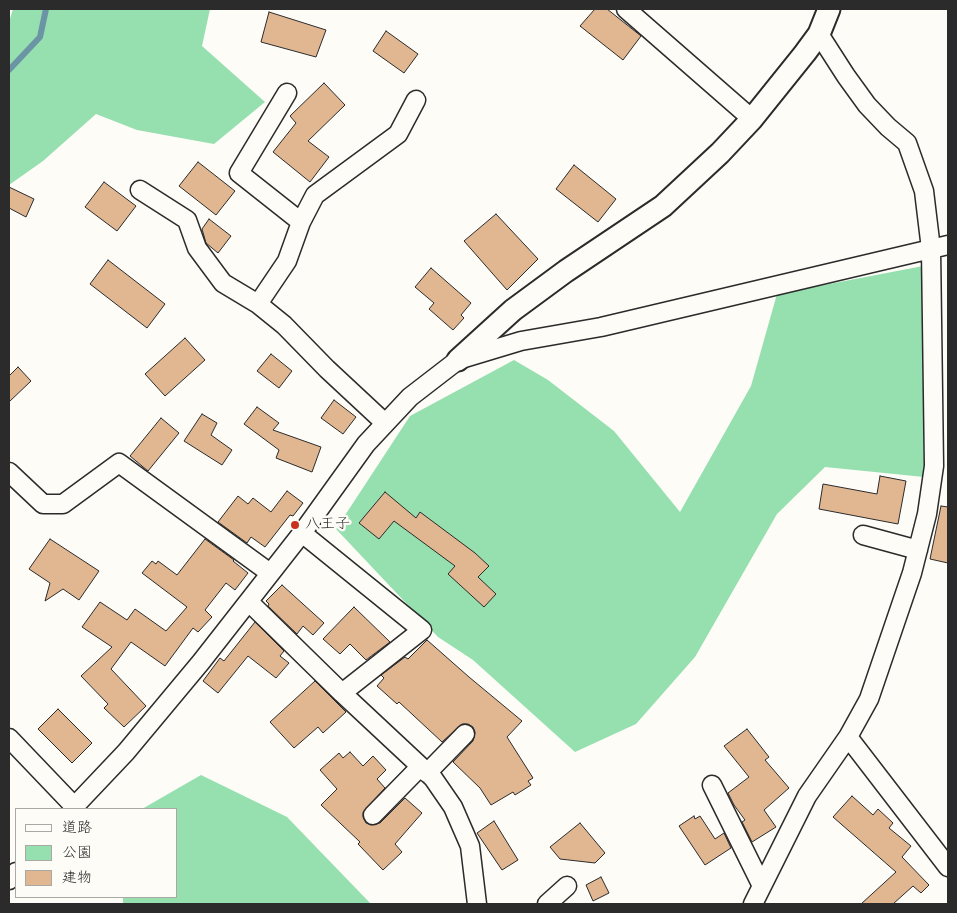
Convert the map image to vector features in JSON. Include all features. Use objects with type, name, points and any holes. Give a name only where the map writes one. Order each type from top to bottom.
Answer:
[{"type":"street","points":[[626,9],[752,119]]},
{"type":"street","points":[[9,738],[73,808],[126,752],[250,602],[366,444],[384,423],[410,397],[458,360],[513,310],[663,206],[720,153],[752,119],[819,34],[829,9]]},
{"type":"street","points":[[752,904],[806,796],[848,737],[868,699],[912,573],[927,514],[934,466],[940,247],[924,191],[907,143],[867,105],[819,34]]},
{"type":"street","points":[[286,92],[239,174],[302,222]]},
{"type":"street","points":[[258,304],[287,261],[315,195],[398,134],[416,100]]},
{"type":"street","points":[[140,190],[187,220],[197,248],[223,283],[258,304],[284,325],[384,423]]},
{"type":"street","points":[[458,360],[522,341],[602,327],[940,247]]},
{"type":"street","points":[[9,472],[43,504],[63,504],[119,463],[270,573]]},
{"type":"street","points":[[302,533],[422,630],[342,693]]},
{"type":"street","points":[[863,535],[918,550]]},
{"type":"street","points":[[250,602],[342,693],[433,778],[453,807],[470,846],[477,904]]},
{"type":"street","points":[[373,814],[465,734]]},
{"type":"street","points":[[848,737],[948,867]]},
{"type":"street","points":[[712,785],[761,884]]},
{"type":"street","points":[[547,904],[567,886]]},
{"type":"green space","points":[[13,9],[210,9],[202,46],[265,102],[214,144],[137,130],[96,114],[43,161],[9,185],[9,22]]},
{"type":"green space","points":[[923,266],[924,477],[825,467],[777,514],[695,657],[636,724],[575,752],[473,660],[438,637],[336,529],[410,416],[514,360],[548,380],[614,431],[680,512],[751,386],[777,294]]},
{"type":"green space","points":[[201,775],[287,817],[371,904],[123,904],[123,898],[178,898],[178,808],[144,808]]},
{"type":"building","points":[[595,9],[607,9],[641,36],[623,60],[580,26]]},
{"type":"building","points":[[269,12],[326,30],[316,57],[261,42]]},
{"type":"building","points":[[386,31],[418,54],[404,73],[373,51]]},
{"type":"building","points":[[324,83],[345,105],[308,141],[329,157],[310,182],[273,152],[296,123],[290,116]]},
{"type":"building","points":[[198,162],[235,191],[216,215],[179,186]]},
{"type":"building","points":[[574,165],[616,199],[598,222],[556,189]]},
{"type":"building","points":[[104,182],[136,206],[117,231],[85,207]]},
{"type":"building","points":[[9,187],[34,199],[26,217],[9,208]]},
{"type":"building","points":[[496,214],[538,259],[507,290],[464,241]]},
{"type":"building","points":[[209,219],[231,236],[218,253],[206,243],[202,229]]},
{"type":"building","points":[[108,260],[165,304],[147,328],[90,284]]},
{"type":"building","points":[[431,268],[471,303],[461,315],[464,318],[453,330],[429,309],[434,303],[415,287]]},
{"type":"building","points":[[185,338],[205,360],[165,396],[145,374]]},
{"type":"building","points":[[271,354],[292,371],[279,388],[257,371]]},
{"type":"building","points":[[18,367],[31,381],[9,402],[9,376]]},
{"type":"building","points":[[334,400],[356,417],[343,434],[321,418]]},
{"type":"building","points":[[257,407],[279,423],[273,430],[321,447],[312,472],[276,458],[279,450],[244,424]]},
{"type":"building","points":[[202,414],[217,423],[211,435],[232,450],[222,465],[184,441]]},
{"type":"building","points":[[161,418],[179,433],[148,471],[130,456]]},
{"type":"building","points":[[880,476],[906,481],[898,524],[819,509],[823,484],[877,494]]},
{"type":"building","points":[[287,491],[303,503],[293,516],[290,515],[265,547],[251,537],[247,543],[218,522],[238,496],[248,504],[253,498],[271,512]]},
{"type":"building","points":[[385,492],[416,518],[420,512],[475,553],[489,566],[478,577],[496,594],[484,607],[448,574],[455,566],[394,521],[379,539],[359,523]]},
{"type":"building","points":[[941,506],[948,507],[948,563],[930,559]]},
{"type":"building","points":[[50,539],[99,571],[79,600],[63,589],[45,601],[50,583],[29,569]]},
{"type":"building","points":[[205,539],[234,560],[248,573],[235,590],[226,583],[205,610],[212,617],[198,632],[193,628],[165,666],[131,642],[111,669],[146,706],[124,727],[104,708],[108,704],[81,676],[112,647],[82,627],[100,602],[127,620],[135,609],[166,631],[187,607],[142,573],[152,561],[156,564],[158,561],[177,575]]},
{"type":"building","points":[[282,585],[324,623],[313,635],[303,626],[297,634],[268,606],[269,604],[266,601]]},
{"type":"building","points":[[354,607],[390,642],[366,660],[350,644],[340,654],[323,639]]},
{"type":"building","points":[[255,622],[284,651],[280,656],[289,663],[276,678],[248,656],[218,693],[203,681],[220,658],[224,661]]},
{"type":"building","points":[[427,640],[522,721],[507,737],[533,778],[528,781],[531,785],[515,795],[513,792],[491,805],[480,788],[453,762],[473,741],[475,732],[473,727],[468,724],[462,724],[442,742],[399,702],[397,704],[377,686],[384,678],[381,675],[405,657],[408,659]]},
{"type":"building","points":[[315,681],[346,712],[323,733],[318,727],[294,748],[270,722]]},
{"type":"building","points":[[58,709],[92,743],[72,763],[38,729]]},
{"type":"building","points":[[747,729],[769,757],[765,760],[789,788],[764,810],[776,827],[752,842],[742,822],[745,820],[728,793],[749,777],[724,746]]},
{"type":"building","points":[[350,752],[363,766],[373,756],[386,770],[377,779],[385,788],[363,812],[366,823],[371,825],[380,823],[405,798],[422,813],[395,844],[402,852],[383,870],[358,844],[360,842],[321,805],[337,789],[320,770],[339,753],[343,758]]},
{"type":"building","points":[[852,796],[873,815],[878,809],[893,823],[889,828],[911,846],[902,857],[929,885],[921,893],[913,886],[893,904],[861,904],[896,872],[833,817]]},
{"type":"building","points":[[694,816],[695,819],[700,816],[715,839],[724,833],[731,848],[705,865],[679,826]]},
{"type":"building","points":[[494,821],[518,860],[502,870],[477,833]]},
{"type":"building","points":[[580,823],[605,853],[595,863],[560,859],[550,847]]},
{"type":"building","points":[[601,877],[609,893],[593,901],[586,885]]},
{"type":"waterway","points":[[9,70],[40,37],[46,9]]},
{"type":"place","name":"八王子","points":[[295,525]]}]
